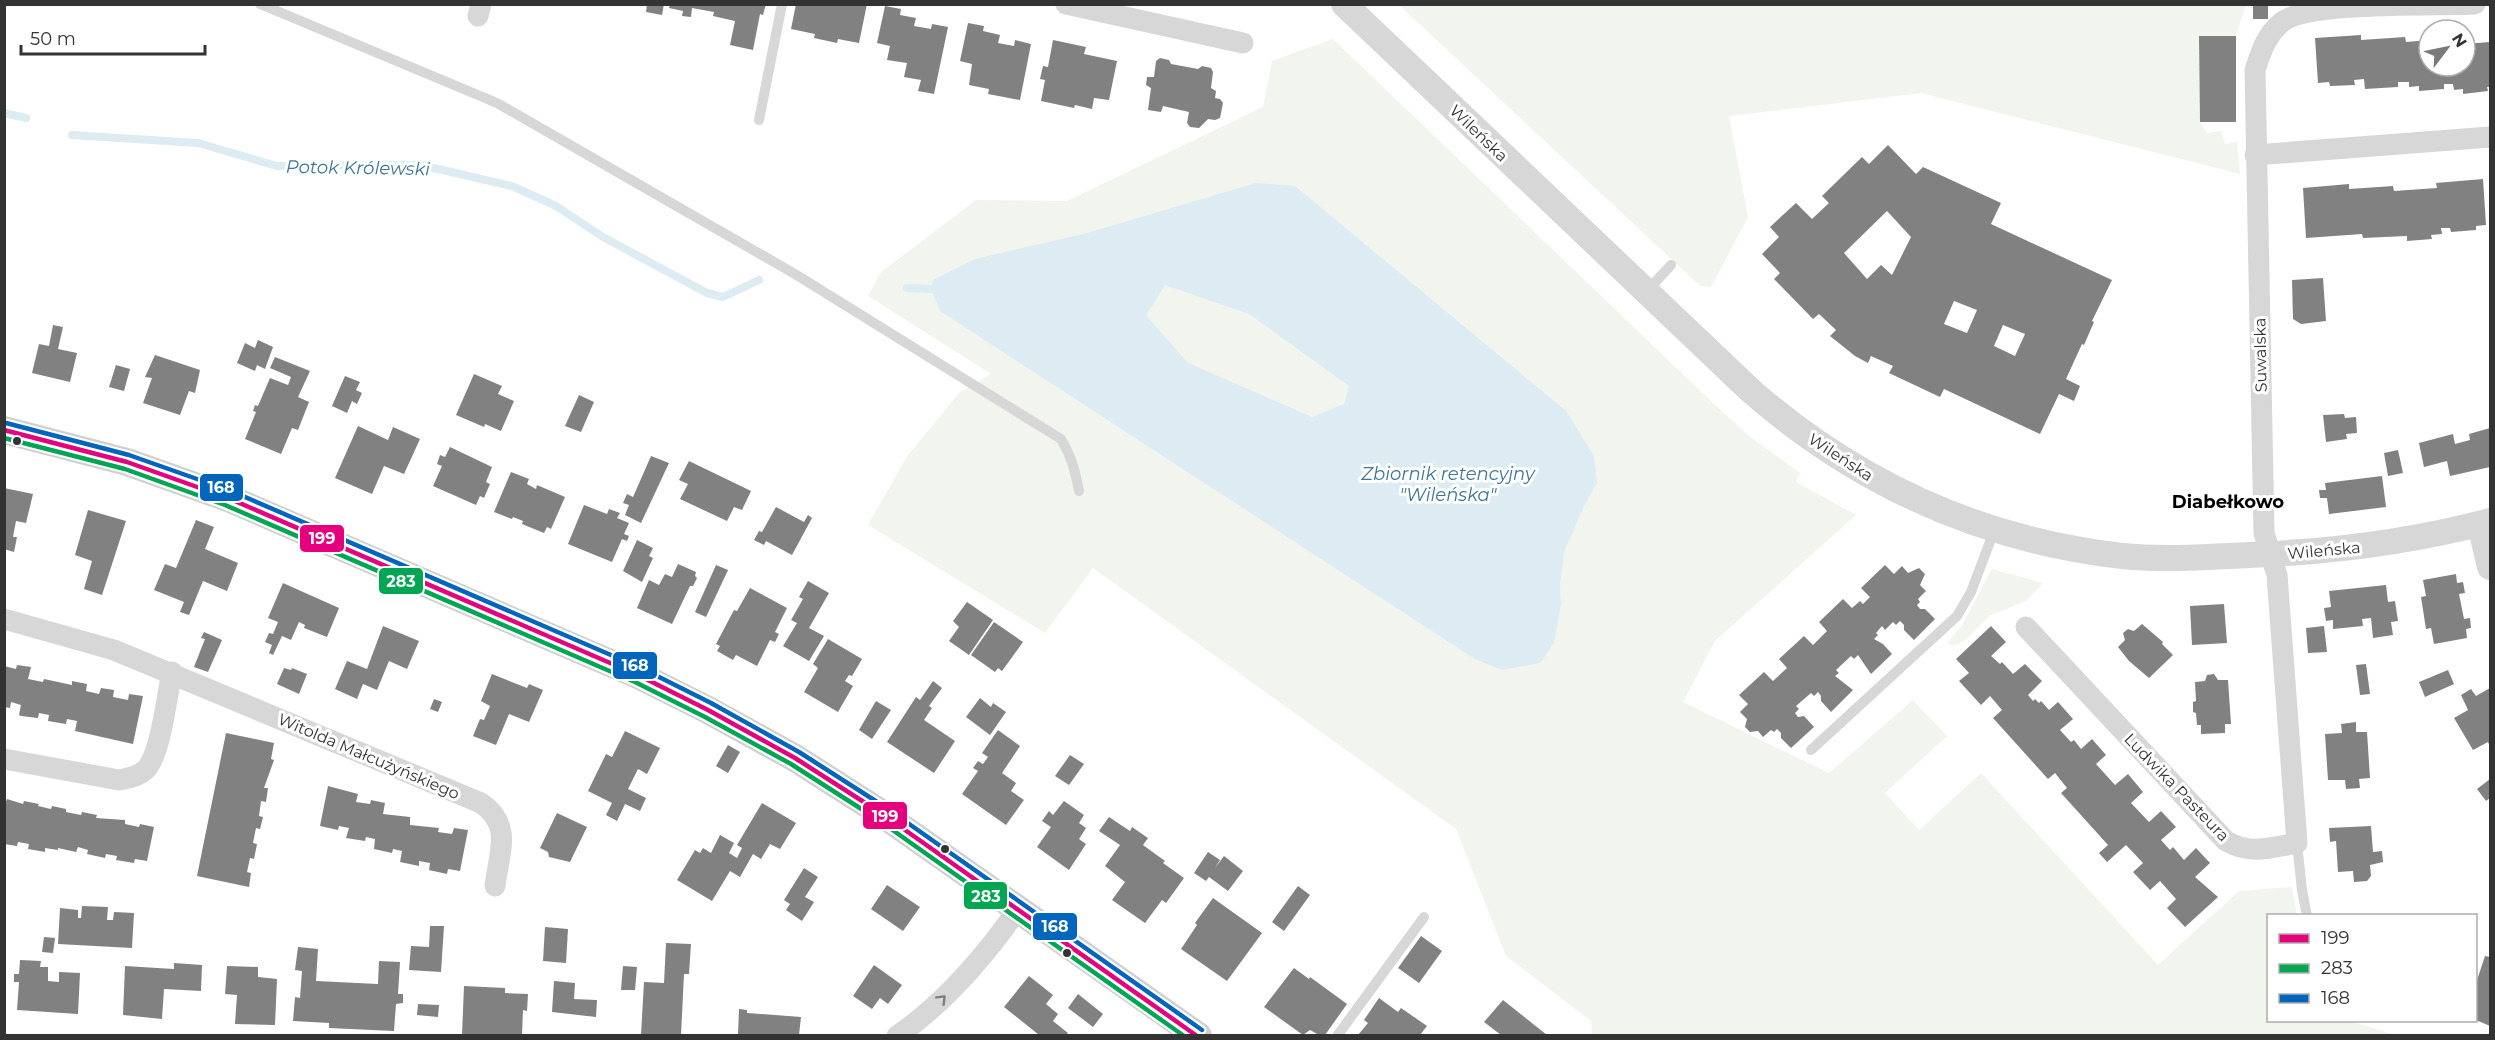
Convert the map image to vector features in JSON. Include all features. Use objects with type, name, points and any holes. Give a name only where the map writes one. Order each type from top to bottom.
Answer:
[{"type":"main road","points":[[4,430],[127,462],[228,498],[638,675],[750,732],[881,813],[1198,1035]]},
{"type":"street","points":[[1066,4],[1243,43]]},
{"type":"street","name":"Wileńska","points":[[1344,4],[1774,411],[1840,458],[1906,495],[1994,531],[2058,546],[2124,556],[2271,554],[2362,547],[2411,540],[2485,523]]},
{"type":"street","name":"Suwalska","points":[[2271,554],[2264,533],[2255,154],[2255,70],[2265,41],[2282,22],[2304,12],[2336,8],[2475,4]]},
{"type":"street","points":[[2255,154],[2490,137]]},
{"type":"street","points":[[2485,523],[2490,567]]},
{"type":"street","points":[[2271,554],[2277,575],[2297,843]]},
{"type":"street","name":"Witolda Małcużyńskiego","points":[[4,619],[114,650],[172,672],[481,803],[493,811],[502,830],[495,886]]},
{"type":"street","name":"Ludwika Pasteura","points":[[2026,627],[2226,841],[2248,850],[2297,843]]},
{"type":"street","points":[[4,759],[119,780],[134,777],[147,769],[155,752],[172,672]]},
{"type":"street","points":[[897,1035],[931,1010],[952,989],[1018,909]]},
{"type":"lane","points":[[260,4],[497,103],[795,274],[1061,439],[1076,469],[1078,491]]},
{"type":"lane","points":[[759,120],[782,4]]},
{"type":"lane","points":[[1646,292],[1671,266]]},
{"type":"lane","points":[[1811,750],[1957,616],[1971,592],[1994,531]]},
{"type":"lane","points":[[2297,843],[2307,914]]},
{"type":"lane","points":[[1337,1035],[1424,917]]},
{"type":"shaded area","points":[[1399,5],[2246,5],[2236,36],[2199,37],[2200,122],[2207,133],[2221,131],[2225,144],[2237,141],[2240,174],[1921,93],[1729,116],[1748,217],[1711,287],[1700,286]]},
{"type":"shaded area","points":[[1333,39],[1713,403],[1749,436],[1800,473],[1796,482],[1856,515],[1715,641],[1683,702],[1829,773],[1913,700],[1947,736],[1885,793],[1919,830],[1981,773],[2158,965],[2239,891],[2292,887],[2297,914],[2267,914],[2267,1022],[2353,1022],[2395,1035],[1592,1035],[1591,1021],[1506,956],[1456,829],[1093,568],[1045,633],[868,525],[908,455],[959,393],[991,374],[868,296],[880,273],[976,200],[1067,201],[1263,107],[1272,61]]},
{"type":"shaded area","points":[[1992,569],[2043,583],[2026,601],[1989,616],[1965,640],[1954,646],[1947,643],[1961,627]]},
{"type":"water","name":"Zbiornik retencyjny \"Wileńska\"","points":[[1256,183],[1295,186],[1566,411],[1594,456],[1597,483],[1564,552],[1560,586],[1561,604],[1554,643],[1540,663],[1502,670],[1475,659],[940,311],[931,289],[933,280],[975,259],[1087,233]],"holes":[[[1165,285],[1249,314],[1349,386],[1344,404],[1312,417],[1188,363],[1146,315]]]},
{"type":"building","points":[[647,4],[664,4],[662,15],[646,12]]},
{"type":"building","points":[[670,4],[766,4],[763,15],[760,14],[753,50],[730,45],[735,21],[713,16],[714,12],[692,8],[691,17],[682,16],[683,11],[669,8]]},
{"type":"building","points":[[796,4],[867,4],[859,43],[838,39],[837,43],[814,38],[815,34],[791,29]]},
{"type":"building","points":[[2253,4],[2268,4],[2268,19],[2253,19]]},
{"type":"building","points":[[885,6],[901,9],[900,15],[916,18],[914,26],[931,29],[932,24],[948,27],[934,94],[918,91],[921,80],[904,77],[907,63],[887,60],[890,46],[877,43]]},
{"type":"building","points":[[968,23],[984,26],[983,31],[1000,35],[998,43],[1014,46],[1015,40],[1031,44],[1020,100],[988,94],[989,89],[969,85],[972,64],[960,61]]},
{"type":"building","points":[[2361,35],[2361,40],[2405,37],[2406,42],[2417,41],[2417,78],[2477,78],[2477,43],[2490,42],[2490,87],[2487,87],[2488,91],[2463,94],[2463,89],[2454,90],[2453,84],[2444,84],[2444,89],[2419,91],[2419,86],[2409,87],[2409,82],[2398,82],[2398,87],[2365,89],[2364,79],[2354,80],[2355,85],[2330,86],[2329,82],[2318,83],[2315,38]]},
{"type":"building","points":[[2199,36],[2236,36],[2236,122],[2200,122]]},
{"type":"building","points":[[1053,40],[1086,47],[1084,54],[1117,61],[1109,100],[1094,98],[1092,109],[1075,105],[1074,108],[1041,101],[1045,80],[1040,79],[1043,66],[1048,67]]},
{"type":"building","points":[[1160,58],[1169,60],[1171,64],[1198,69],[1202,66],[1211,68],[1213,72],[1211,88],[1216,91],[1215,98],[1220,99],[1223,103],[1220,118],[1208,119],[1199,128],[1190,127],[1187,123],[1189,112],[1163,106],[1161,112],[1148,110],[1151,88],[1146,85],[1147,77],[1154,77],[1156,61]]},
{"type":"building","points":[[1888,145],[1916,174],[1923,167],[2001,203],[1991,224],[2112,280],[2092,321],[2094,322],[2084,345],[2082,344],[2066,379],[2080,386],[2074,401],[2059,394],[2040,434],[1944,389],[1940,397],[1889,373],[1893,366],[1871,356],[1868,363],[1855,356],[1830,336],[1836,330],[1819,314],[1813,319],[1774,279],[1780,273],[1762,254],[1779,237],[1770,227],[1796,203],[1812,219],[1829,203],[1822,196],[1862,157],[1869,164]],"holes":[[[1887,211],[1911,237],[1892,275],[1881,265],[1867,279],[1844,253]],[[1954,301],[1977,310],[1967,333],[1944,324]],[[2003,325],[2025,334],[2015,356],[1994,346]]]},
{"type":"building","points":[[2483,179],[2486,225],[2476,226],[2476,230],[2451,232],[2450,228],[2441,228],[2442,234],[2431,235],[2432,239],[2407,241],[2407,236],[2363,238],[2362,234],[2306,238],[2303,188],[2349,184],[2349,189],[2393,186],[2394,191],[2437,188],[2436,183]]},
{"type":"building","points":[[2323,278],[2326,321],[2301,324],[2293,319],[2292,280]]},
{"type":"building","points":[[53,325],[63,327],[58,349],[77,353],[70,382],[32,373],[39,344],[49,346]]},
{"type":"building","points":[[258,340],[273,347],[265,369],[257,365],[255,371],[237,363],[245,343],[255,348]]},
{"type":"building","points":[[155,355],[200,370],[195,393],[189,391],[180,415],[143,403],[152,378],[145,377]]},
{"type":"building","points":[[275,357],[310,371],[298,397],[309,402],[298,430],[292,428],[281,454],[245,439],[256,412],[253,411],[255,405],[258,406],[270,378],[288,385],[291,377],[270,368]]},
{"type":"building","points":[[116,365],[130,369],[124,391],[109,387]]},
{"type":"building","points":[[474,374],[502,386],[498,394],[514,401],[501,431],[485,424],[484,427],[456,415]]},
{"type":"building","points":[[345,376],[360,382],[356,390],[362,393],[357,404],[352,401],[347,413],[332,406]]},
{"type":"building","points":[[579,395],[594,402],[581,432],[565,426]]},
{"type":"building","points":[[2344,414],[2345,418],[2356,417],[2357,433],[2346,434],[2347,439],[2326,442],[2323,415]]},
{"type":"building","points":[[358,426],[388,440],[393,427],[420,439],[404,474],[384,466],[372,494],[335,478]]},
{"type":"building","points":[[2490,428],[2490,467],[2450,476],[2447,461],[2424,467],[2419,443],[2453,434],[2455,444],[2470,440],[2469,434]]},
{"type":"building","points":[[450,447],[492,467],[486,482],[490,484],[484,498],[480,496],[476,505],[433,486],[442,466],[437,464],[440,455],[445,457]]},
{"type":"building","points":[[2398,450],[2403,473],[2388,476],[2384,453]]},
{"type":"building","points":[[651,456],[669,463],[641,523],[625,515],[629,505],[623,503],[627,494],[633,497]]},
{"type":"building","points":[[689,461],[751,491],[742,510],[734,507],[727,521],[680,499],[688,484],[679,480]]},
{"type":"building","points":[[511,472],[529,479],[527,484],[536,489],[537,485],[565,497],[551,529],[547,527],[544,533],[522,524],[523,521],[494,512]]},
{"type":"building","points":[[2382,476],[2386,507],[2329,514],[2327,498],[2320,498],[2319,490],[2326,490],[2325,483]]},
{"type":"building","points":[[4,488],[33,494],[26,523],[16,521],[13,537],[17,537],[14,552],[4,549]]},
{"type":"building","points":[[584,505],[607,514],[609,509],[620,513],[617,518],[629,523],[624,534],[629,536],[627,541],[622,539],[612,562],[568,544]]},
{"type":"building","points":[[776,507],[804,522],[808,515],[812,518],[792,555],[766,541],[764,545],[754,540],[759,531],[762,532]]},
{"type":"building","points":[[88,510],[126,521],[102,595],[84,589],[92,561],[75,555]]},
{"type":"building","points":[[196,520],[214,527],[205,549],[238,563],[227,591],[203,581],[189,615],[180,612],[184,602],[154,590],[165,564],[176,568]]},
{"type":"building","points":[[637,540],[653,548],[649,556],[653,558],[642,582],[623,571]]},
{"type":"building","points":[[678,564],[696,572],[697,578],[693,586],[690,586],[672,624],[637,608],[649,580],[659,585],[665,574],[672,577]]},
{"type":"building","points":[[716,565],[728,570],[706,617],[695,612]]},
{"type":"building","points":[[1885,565],[1894,574],[1902,566],[1908,573],[1919,568],[1925,574],[1920,585],[1926,591],[1918,599],[1920,602],[1917,605],[1935,619],[1914,640],[1904,630],[1904,625],[1900,621],[1896,625],[1893,622],[1885,630],[1882,626],[1874,639],[1883,644],[1892,654],[1871,674],[1858,655],[1854,659],[1851,656],[1836,670],[1839,673],[1835,676],[1853,690],[1831,712],[1821,701],[1818,692],[1814,696],[1811,693],[1796,706],[1799,709],[1795,713],[1798,717],[1804,716],[1814,727],[1791,748],[1781,738],[1781,733],[1777,729],[1774,732],[1771,730],[1763,737],[1758,731],[1750,732],[1745,727],[1747,719],[1740,712],[1748,704],[1739,695],[1764,672],[1773,681],[1787,668],[1779,659],[1804,636],[1813,645],[1827,631],[1819,622],[1843,599],[1852,608],[1860,601],[1863,604],[1870,597],[1861,588]]},
{"type":"building","points":[[2456,574],[2457,583],[2463,582],[2465,593],[2459,594],[2464,619],[2470,618],[2471,628],[2466,629],[2467,638],[2434,644],[2431,628],[2426,629],[2421,597],[2426,596],[2423,580]]},
{"type":"building","points":[[808,581],[829,593],[809,628],[824,636],[809,661],[783,646],[797,623],[791,620],[803,599],[799,597]]},
{"type":"building","points":[[283,583],[339,608],[327,637],[304,628],[305,625],[299,622],[291,640],[282,636],[273,655],[269,653],[272,645],[265,642],[269,633],[273,634],[278,622],[268,618]]},
{"type":"building","points":[[2386,585],[2388,602],[2395,601],[2398,621],[2391,622],[2393,635],[2373,638],[2371,618],[2362,619],[2363,626],[2333,629],[2333,620],[2326,621],[2324,608],[2331,607],[2329,591]]},
{"type":"building","points":[[750,588],[787,608],[775,632],[779,634],[775,642],[770,640],[757,666],[736,655],[733,660],[717,651],[720,646],[716,644],[734,610],[737,611]]},
{"type":"building","points":[[967,602],[993,620],[969,655],[949,641],[959,627],[953,621]]},
{"type":"building","points":[[2224,604],[2227,643],[2192,645],[2190,606]]},
{"type":"building","points":[[994,622],[1023,642],[1002,671],[998,668],[995,672],[971,655]]},
{"type":"building","points":[[2142,624],[2163,642],[2162,644],[2173,655],[2149,678],[2129,661],[2118,647],[2125,640],[2123,633],[2128,629],[2134,631]]},
{"type":"building","points":[[383,626],[419,641],[407,669],[389,661],[377,690],[363,684],[357,699],[335,689],[347,661],[367,669]]},
{"type":"building","points":[[1991,626],[2006,642],[1991,656],[2000,664],[2002,662],[2013,674],[2025,664],[2042,681],[2028,695],[2033,701],[2035,699],[2039,703],[2041,701],[2049,710],[2058,702],[2073,719],[2060,730],[2071,742],[2074,740],[2081,749],[2092,739],[2106,755],[2096,764],[2115,785],[2128,774],[2143,792],[2131,803],[2149,822],[2161,811],[2176,827],[2161,840],[2170,850],[2173,847],[2184,860],[2196,848],[2210,863],[2195,877],[2218,897],[2185,927],[2167,908],[2176,899],[2160,881],[2150,890],[2133,872],[2143,863],[2126,845],[2107,862],[2099,853],[2108,845],[2061,793],[2067,788],[2055,773],[2048,779],[1993,718],[2002,710],[1990,696],[1981,705],[1959,681],[1969,673],[1956,659]]},
{"type":"building","points":[[2324,626],[2327,652],[2308,653],[2306,628]]},
{"type":"building","points":[[204,632],[222,640],[208,672],[194,667],[205,639],[201,638]]},
{"type":"building","points":[[828,639],[862,659],[852,676],[849,675],[845,681],[853,686],[838,712],[804,692],[818,668],[813,664]]},
{"type":"building","points":[[2366,664],[2370,694],[2360,695],[2356,665]]},
{"type":"building","points":[[17,665],[31,667],[28,679],[43,682],[44,679],[72,685],[72,681],[87,684],[86,691],[99,694],[101,688],[114,690],[113,697],[128,700],[129,694],[143,696],[133,744],[75,731],[77,721],[67,719],[66,724],[48,721],[49,715],[39,713],[38,718],[21,716],[19,715],[21,705],[11,702],[10,708],[4,707],[4,666],[16,669]]},
{"type":"building","points":[[284,668],[291,670],[292,668],[307,674],[299,694],[277,684]]},
{"type":"building","points":[[2448,670],[2454,684],[2425,697],[2419,682]]},
{"type":"building","points":[[492,674],[527,688],[529,684],[543,690],[529,722],[509,714],[496,745],[473,736],[480,719],[484,720],[490,706],[481,701]]},
{"type":"building","points":[[2214,674],[2218,680],[2228,680],[2231,724],[2225,724],[2225,733],[2201,734],[2201,725],[2197,725],[2196,713],[2193,712],[2193,702],[2196,701],[2195,682],[2205,681],[2207,675]]},
{"type":"building","points":[[933,681],[942,688],[929,706],[932,708],[924,720],[955,741],[934,773],[887,742],[916,697],[920,700]]},
{"type":"building","points":[[2490,688],[2490,747],[2488,742],[2473,750],[2454,718],[2468,710],[2461,695],[2471,689],[2476,696]]},
{"type":"building","points":[[980,698],[991,707],[993,703],[1006,712],[990,735],[966,717]]},
{"type":"building","points":[[434,699],[442,702],[438,712],[430,709]]},
{"type":"building","points":[[876,701],[891,710],[872,739],[859,730]]},
{"type":"building","points":[[2356,722],[2356,732],[2367,732],[2370,778],[2359,779],[2360,788],[2346,789],[2345,780],[2328,780],[2325,734],[2342,733],[2341,724]]},
{"type":"building","points":[[998,730],[1020,746],[1002,773],[1016,783],[1011,791],[1024,800],[1006,825],[962,794],[978,771],[973,768],[978,761],[983,764],[988,757],[982,753]]},
{"type":"building","points":[[625,731],[660,748],[647,774],[638,769],[628,789],[646,798],[640,811],[625,804],[617,821],[606,815],[612,803],[588,791],[606,754],[612,757]]},
{"type":"building","points":[[226,733],[274,743],[271,759],[274,760],[264,788],[268,788],[266,802],[261,801],[259,816],[263,817],[260,829],[256,828],[253,843],[257,844],[254,859],[250,858],[247,872],[251,873],[249,887],[197,876]]},
{"type":"building","points":[[728,745],[740,752],[728,773],[716,766]]},
{"type":"building","points":[[1070,755],[1084,764],[1069,785],[1055,776]]},
{"type":"building","points":[[2490,779],[2490,798],[2486,801],[2477,789]]},
{"type":"building","points":[[328,786],[358,794],[356,802],[370,804],[371,800],[385,803],[383,814],[410,817],[410,825],[439,828],[438,832],[452,834],[454,828],[468,830],[460,871],[448,869],[447,874],[429,870],[430,863],[419,861],[419,866],[400,862],[402,851],[393,849],[392,853],[374,849],[375,839],[366,837],[365,841],[346,838],[349,828],[339,826],[338,830],[320,826]]},
{"type":"building","points":[[7,799],[23,804],[24,801],[39,804],[38,806],[51,809],[52,806],[66,809],[66,812],[81,815],[82,812],[97,815],[96,818],[125,820],[125,824],[139,827],[140,824],[154,827],[147,861],[135,859],[134,863],[116,860],[117,856],[106,854],[105,858],[87,854],[88,850],[78,847],[76,852],[45,848],[45,852],[28,849],[29,844],[18,842],[17,846],[4,844],[4,808]]},
{"type":"building","points":[[1064,801],[1084,815],[1079,823],[1086,828],[1079,839],[1086,844],[1069,870],[1037,847],[1051,827],[1042,821],[1049,811],[1053,815]]},
{"type":"building","points":[[762,803],[796,823],[780,849],[770,844],[761,859],[753,854],[740,877],[730,871],[712,901],[677,880],[695,850],[700,853],[703,848],[711,853],[720,835],[734,843],[729,853],[737,858],[742,848],[737,845]]},
{"type":"building","points":[[557,813],[587,827],[570,862],[549,857],[548,852],[540,848]]},
{"type":"building","points":[[1109,817],[1130,831],[1132,827],[1148,838],[1143,845],[1184,878],[1166,903],[1162,900],[1145,923],[1112,900],[1125,882],[1105,866],[1120,845],[1099,831]]},
{"type":"building","points":[[2371,826],[2373,852],[2382,851],[2383,862],[2370,865],[2371,876],[2367,881],[2354,882],[2353,871],[2338,872],[2336,841],[2330,842],[2329,828]]},
{"type":"building","points":[[1208,852],[1220,860],[1215,868],[1224,856],[1243,871],[1228,891],[1209,877],[1206,881],[1194,873]]},
{"type":"building","points":[[804,868],[818,877],[805,897],[814,902],[802,921],[786,910],[790,904],[784,900]]},
{"type":"building","points":[[887,885],[920,907],[903,931],[871,909]]},
{"type":"building","points":[[1298,886],[1310,895],[1284,931],[1272,922]]},
{"type":"building","points":[[1213,898],[1262,933],[1227,981],[1181,949],[1197,925],[1195,923]]},
{"type":"building","points":[[82,906],[108,907],[107,920],[113,920],[114,912],[134,913],[132,948],[58,944],[60,908],[78,910],[78,918],[81,918]]},
{"type":"building","points":[[430,926],[444,926],[441,972],[409,970],[411,946],[429,947]]},
{"type":"building","points":[[545,927],[568,929],[566,963],[543,961]]},
{"type":"building","points":[[1421,936],[1442,951],[1419,983],[1398,968]]},
{"type":"building","points":[[44,937],[55,938],[53,953],[42,952]]},
{"type":"building","points":[[666,943],[691,944],[689,974],[684,974],[681,1035],[641,1035],[644,982],[664,983]]},
{"type":"building","points":[[298,947],[318,949],[316,981],[378,984],[379,961],[400,962],[398,994],[403,994],[403,1003],[396,1004],[394,1031],[329,1028],[329,1023],[293,1021],[295,997],[300,998],[302,971],[295,970]]},
{"type":"building","points":[[2485,956],[2490,957],[2490,1026],[2477,1020],[2477,980]]},
{"type":"building","points":[[20,960],[41,961],[40,967],[48,967],[48,981],[59,982],[59,972],[80,973],[78,1014],[17,1010],[19,982],[14,982],[14,974],[19,974]]},
{"type":"building","points":[[174,963],[202,965],[201,991],[164,989],[162,1019],[123,1015],[125,966],[174,969]]},
{"type":"building","points":[[874,965],[902,985],[888,1004],[880,998],[872,1009],[853,996]]},
{"type":"building","points":[[227,966],[258,967],[258,977],[277,979],[275,1025],[235,1024],[237,995],[225,994]]},
{"type":"building","points":[[623,966],[637,967],[635,990],[621,990]]},
{"type":"building","points":[[1294,968],[1347,1004],[1325,1035],[1319,1035],[1310,1030],[1303,1035],[1264,1007]]},
{"type":"building","points":[[1029,976],[1053,995],[1046,1004],[1058,1014],[1053,1021],[1068,1033],[1066,1035],[1039,1035],[1004,1007]]},
{"type":"building","points":[[554,981],[575,983],[574,999],[597,1000],[596,1017],[552,1012]]},
{"type":"building","points":[[464,986],[505,988],[505,993],[528,994],[527,1011],[523,1010],[522,1035],[462,1035]]},
{"type":"building","points":[[1078,994],[1103,1014],[1093,1027],[1068,1008]]},
{"type":"building","points":[[1379,998],[1398,1012],[1401,1008],[1427,1026],[1420,1035],[1358,1035],[1368,1023],[1364,1020]]},
{"type":"building","points":[[1503,1000],[1547,1035],[1501,1035],[1484,1022]]},
{"type":"building","points":[[418,1004],[439,1005],[438,1017],[417,1015]]},
{"type":"building","points":[[739,1009],[747,1010],[747,1013],[801,1017],[799,1035],[738,1035]]},
{"type":"waterway","name":"Potok Królewski","points":[[4,113],[26,118]]},
{"type":"waterway","name":"Potok Królewski","points":[[72,135],[198,143],[277,166],[421,165],[512,186],[556,206],[603,237],[707,293],[723,297],[759,280]]},
{"type":"waterway","name":"Potok Królewski","points":[[907,288],[931,289]]},
{"type":"transit line","name":"168","points":[[6,423],[129,455],[231,491],[641,668],[711,703],[799,752],[885,807],[1202,1030]]},
{"type":"transit line","name":"199","points":[[4,430],[127,462],[228,498],[638,675],[708,710],[795,758],[881,813],[1197,1036]]},
{"type":"transit line","name":"283","points":[[4,438],[125,469],[225,505],[635,682],[705,717],[791,764],[877,819],[1184,1036]]},
{"type":"district","name":"Diabełkowo","points":[[2228,502]]}]
